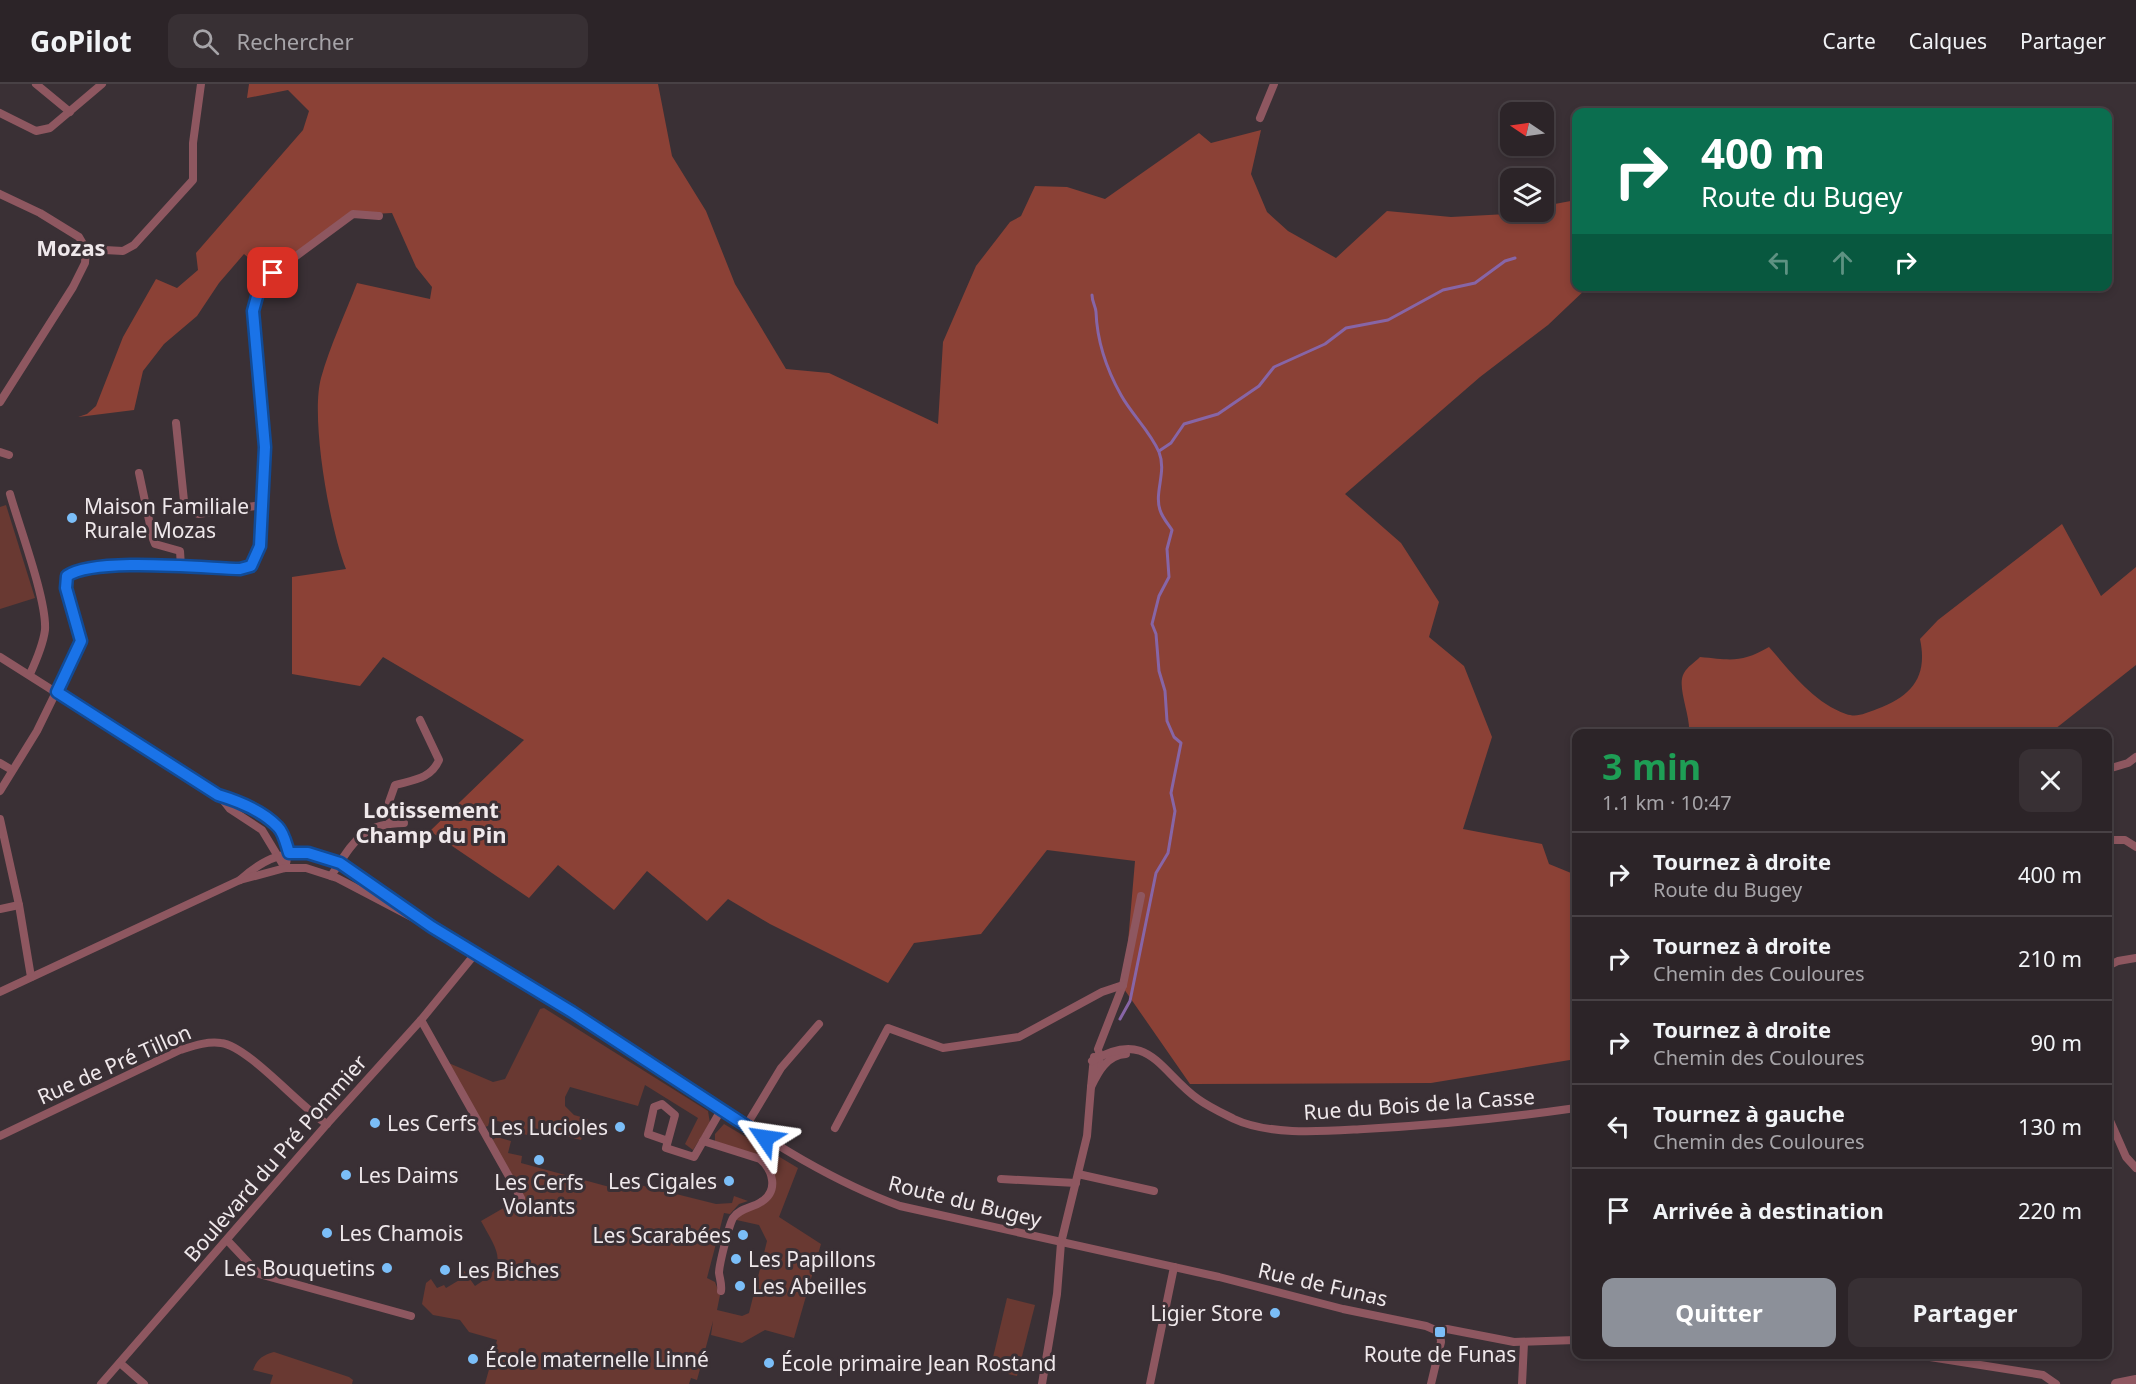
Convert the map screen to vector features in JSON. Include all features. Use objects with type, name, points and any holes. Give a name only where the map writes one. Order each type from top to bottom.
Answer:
[{"type":"street","points":[[36,84],[70,112]]},
{"type":"street","points":[[0,113],[36,131],[50,128],[102,84]]},
{"type":"street","points":[[86,249],[123,250],[134,245],[194,180],[194,143],[201,84]]},
{"type":"street","points":[[1260,118],[1274,84]]},
{"type":"street","points":[[0,194],[40,213],[79,237],[86,249],[85,262],[73,286],[0,402]]},
{"type":"street","points":[[0,791],[37,731],[81,641],[66,588],[67,576],[100,566],[240,569],[251,566],[260,546],[265,447],[253,311],[261,282],[353,214],[379,216]]},
{"type":"street","points":[[176,423],[184,501],[188,509],[198,514],[262,505]]},
{"type":"street","points":[[139,473],[155,544],[180,551],[181,567]]},
{"type":"street","points":[[10,494],[43,610],[45,630],[38,657],[30,674]]},
{"type":"street","points":[[0,657],[218,795],[235,800],[278,827],[289,853],[285,867]]},
{"type":"street","points":[[390,823],[389,802],[394,785],[426,777],[435,770],[439,760],[420,720]]},
{"type":"street","points":[[2112,768],[2128,763],[2136,757]]},
{"type":"street","points":[[0,763],[12,770]]},
{"type":"street","points":[[218,795],[230,809],[262,830],[285,867]]},
{"type":"street","points":[[0,819],[19,905],[31,977]]},
{"type":"street","points":[[331,876],[360,835],[377,825],[404,823]]},
{"type":"street","points":[[2112,840],[2125,840],[2136,847]]},
{"type":"street","name":"Route du Bugey","points":[[276,855],[308,853],[340,863],[432,927],[572,1012],[721,1110],[824,1172],[872,1196],[900,1206],[1061,1243]]},
{"type":"street","points":[[240,880],[254,867],[276,855]]},
{"type":"street","points":[[0,992],[240,880],[285,867]]},
{"type":"street","name":"Route du Bugey","points":[[285,867],[306,868],[331,876],[400,913],[432,927]]},
{"type":"street","points":[[1042,1384],[1057,1294],[1061,1243],[1087,1136],[1091,1087],[1097,1055],[1124,985],[1141,896]]},
{"type":"street","points":[[0,909],[19,905]]},
{"type":"street","name":"Boulevard du Pré Pommier","points":[[101,1384],[327,1124],[421,1020],[475,954]]},
{"type":"street","points":[[2112,964],[2136,958]]},
{"type":"street","points":[[835,1128],[888,1028],[943,1048],[1019,1037],[1101,992],[1124,985]]},
{"type":"street","points":[[421,1020],[521,1198]]},
{"type":"street","points":[[747,1126],[781,1068],[819,1024]]},
{"type":"street","name":"Rue de Pré Tillon","points":[[0,1136],[180,1050],[203,1043],[223,1043],[240,1051],[327,1124]]},
{"type":"street","points":[[1097,1055],[1126,1049],[1144,1052]]},
{"type":"street","points":[[1091,1087],[1100,1069],[1121,1054],[1144,1052]]},
{"type":"street","name":"Rue du Bois de la Casse","points":[[1144,1052],[1156,1058],[1198,1099],[1237,1120],[1295,1132],[1425,1126],[1572,1108]]},
{"type":"street","points":[[1097,1055],[1100,1069]]},
{"type":"street","points":[[668,1141],[666,1148],[694,1157],[721,1110]]},
{"type":"street","points":[[2112,1125],[2126,1157],[2136,1168]]},
{"type":"street","points":[[703,1141],[760,1159],[767,1165],[773,1183],[766,1198],[742,1210],[732,1219],[719,1272],[721,1291]]},
{"type":"street","points":[[1001,1179],[1077,1179],[1154,1191]]},
{"type":"street","points":[[227,1240],[259,1274],[411,1316]]},
{"type":"street","name":"Rue de Funas","points":[[1061,1243],[1426,1326],[1440,1332],[1447,1329],[1524,1343],[1572,1340]]},
{"type":"street","points":[[1150,1384],[1174,1267]]},
{"type":"street","points":[[1431,1384],[1441,1342],[1440,1332]]},
{"type":"street","points":[[1522,1384],[1524,1343]]},
{"type":"street","points":[[1942,1359],[2043,1375],[2056,1384]]},
{"type":"street","points":[[120,1363],[144,1384]]},
{"type":"street","points":[[2116,1384],[2136,1380]]},
{"type":"shaded area","points":[[249,84],[658,84],[672,156],[706,211],[735,284],[786,369],[829,373],[938,424],[943,342],[976,266],[1010,222],[1021,216],[1035,186],[1067,187],[1105,199],[1199,133],[1211,143],[1261,130],[1251,174],[1267,212],[1288,231],[1336,258],[1387,211],[1451,217],[1500,214],[1500,222],[1554,222],[1554,204],[1572,201],[1572,291],[1584,291],[1548,325],[1480,377],[1345,494],[1401,543],[1439,602],[1429,637],[1464,666],[1492,737],[1463,829],[1542,844],[1549,864],[1572,872],[1572,1060],[1431,1083],[1190,1084],[1124,989],[1135,861],[1047,850],[981,934],[914,943],[888,983],[770,924],[728,899],[707,921],[647,871],[614,910],[558,865],[529,898],[430,831],[524,740],[383,657],[360,686],[292,674],[292,577],[346,569],[328,502],[320,446],[318,396],[329,354],[357,283],[430,299],[432,287],[416,267],[392,213],[353,215],[271,277],[244,254],[219,283],[197,316],[164,344],[143,371],[134,410],[78,417],[87,414],[96,406],[123,337],[156,279],[177,288],[198,270],[196,253],[303,130],[309,111],[288,90],[247,98]]},
{"type":"shaded area","points":[[6,505],[35,598],[0,609],[0,507]]},
{"type":"shaded area","points":[[2062,524],[2101,596],[2136,567],[2136,665],[2055,729],[1689,729],[1682,679],[1687,669],[1700,657],[1743,658],[1769,647],[1794,676],[1823,702],[1846,714],[1858,715],[1900,698],[1915,683],[1922,664],[1920,639],[1938,620]]},
{"type":"shaded area","points":[[544,1008],[708,1111],[710,1123],[693,1150],[685,1144],[698,1118],[645,1085],[638,1106],[570,1087],[565,1097],[565,1106],[574,1115],[588,1119],[581,1140],[530,1127],[527,1135],[516,1132],[517,1126],[490,1119],[488,1126],[481,1128],[444,1061],[493,1082],[505,1079],[540,1009]]},
{"type":"shaded area","points":[[724,1124],[798,1168],[779,1217],[821,1244],[794,1338],[765,1330],[742,1343],[711,1335],[713,1321],[697,1380],[691,1378],[689,1384],[485,1384],[497,1340],[469,1332],[460,1320],[433,1315],[422,1304],[426,1283],[431,1279],[437,1288],[444,1285],[446,1288],[461,1279],[457,1271],[462,1268],[475,1286],[493,1271],[497,1264],[496,1249],[481,1221],[521,1198],[489,1142],[497,1137],[511,1141],[508,1153],[522,1156],[521,1163],[617,1189],[620,1180],[716,1204],[732,1203],[734,1196],[748,1201],[739,1204],[730,1214],[724,1213],[707,1278],[715,1282],[720,1295],[717,1310],[742,1316],[749,1313],[767,1241],[759,1225],[732,1219],[770,1191],[767,1165],[715,1141],[715,1134]]},
{"type":"shaded area","points":[[1007,1298],[1035,1305],[1017,1376],[990,1370]]},
{"type":"shaded area","points":[[274,1352],[349,1377],[353,1380],[352,1384],[270,1384],[273,1375],[253,1370],[261,1358]]},
{"type":"waterway","points":[[1159,451],[1171,443],[1184,424],[1218,414],[1259,386],[1274,367],[1325,344],[1346,328],[1388,320],[1443,290],[1475,283],[1505,261],[1515,258]]},
{"type":"waterway","points":[[1092,295],[1101,344],[1111,375],[1125,402],[1155,444],[1161,459],[1158,496],[1160,510],[1172,530],[1167,549],[1169,577],[1159,596],[1152,624],[1156,634],[1159,671],[1165,691],[1167,721],[1174,737],[1181,743],[1171,793],[1175,811],[1168,853],[1156,873],[1130,1001],[1120,1019]]},
{"type":"place","name":"Maison Familiale Rurale Mozas","points":[[72,518]]},
{"type":"place","name":"Les Cerfs","points":[[375,1123]]},
{"type":"place","name":"Les Lucioles","points":[[620,1127]]},
{"type":"place","name":"Les Cerfs Volants","points":[[539,1160]]},
{"type":"place","name":"Les Daims","points":[[346,1175]]},
{"type":"place","name":"Les Cigales","points":[[729,1181]]},
{"type":"place","name":"Les Chamois","points":[[327,1233]]},
{"type":"place","name":"Les Scarabées","points":[[743,1235]]},
{"type":"place","name":"Les Papillons","points":[[736,1259]]},
{"type":"place","name":"Les Bouquetins","points":[[387,1268]]},
{"type":"place","name":"Les Biches","points":[[445,1270]]},
{"type":"place","name":"Les Abeilles","points":[[740,1286]]},
{"type":"place","name":"Ligier Store","points":[[1275,1313]]},
{"type":"place","name":"Route de Funas","points":[[1440,1332]]},
{"type":"place","name":"École maternelle Linné","points":[[473,1359]]},
{"type":"place","name":"École primaire Jean Rostand","points":[[769,1363]]},
{"type":"district","name":"Mozas","points":[[71,247]]},
{"type":"district","name":"Lotissement Champ du Pin","points":[[431,822]]},
{"type":"route","points":[[273,273],[261,282],[253,311],[265,447],[260,546],[251,566],[240,569],[100,566],[67,576],[66,588],[81,641],[57,692],[218,795],[235,800],[267,819],[278,827],[289,853],[308,853],[340,863],[404,905],[432,927],[572,1012],[765,1138]]}]
